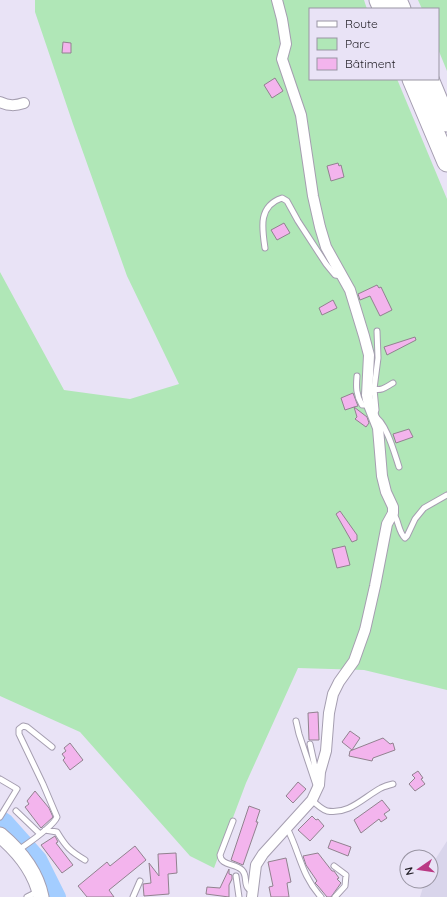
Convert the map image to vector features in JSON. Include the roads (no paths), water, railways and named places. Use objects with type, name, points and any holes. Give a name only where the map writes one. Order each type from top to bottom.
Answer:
[{"type":"highway","points":[[412,80],[447,162]]},
{"type":"highway","points":[[429,80],[447,122]]},
{"type":"main road","points":[[0,835],[19,850],[28,866],[36,895]]},
{"type":"street","points":[[252,894],[256,865],[263,854],[312,800],[317,790],[326,751],[329,713],[333,694],[339,682],[354,661],[365,630],[387,524],[393,513],[393,507],[386,492],[382,476],[378,428],[369,405],[369,355],[350,290],[326,247],[320,227],[312,196],[301,115],[282,59],[286,44],[277,0]]},
{"type":"street","points":[[0,102],[7,105],[16,106],[24,103]]},
{"type":"lane","points":[[265,248],[262,228],[266,210],[275,201],[282,198],[287,201],[326,264],[335,275],[343,276]]},
{"type":"lane","points":[[376,331],[378,358],[374,388],[376,410],[374,416],[382,423],[390,440],[399,467]]},
{"type":"lane","points":[[357,376],[356,389],[358,399],[362,405],[369,405]]},
{"type":"lane","points":[[374,388],[379,390],[385,389],[393,383]]},
{"type":"lane","points":[[393,513],[397,518],[402,536],[404,538],[407,536],[415,519],[424,508],[447,495]]},
{"type":"lane","points":[[296,721],[317,790]]},
{"type":"lane","points":[[19,850],[45,830],[55,821],[57,817],[19,734],[19,729],[22,726],[27,727],[52,747]]},
{"type":"lane","points":[[310,744],[315,767],[314,777]]},
{"type":"lane","points":[[0,779],[17,789],[0,817]]},
{"type":"lane","points":[[312,800],[320,808],[328,811],[342,810],[355,806],[382,787],[393,784]]},
{"type":"lane","points":[[16,811],[37,835]]},
{"type":"lane","points":[[233,820],[220,854],[220,858],[222,862],[240,868],[243,872],[246,886],[252,894]]},
{"type":"lane","points":[[287,828],[305,873],[313,888],[321,897]]},
{"type":"lane","points":[[45,830],[57,832],[69,849],[85,860]]},
{"type":"lane","points":[[334,866],[346,875],[345,886],[335,897]]},
{"type":"lane","points":[[236,876],[239,897]]},
{"type":"lane","points":[[133,897],[140,881]]},
{"type":"waterway","points":[[0,818],[6,822],[39,859],[58,897]]}]
